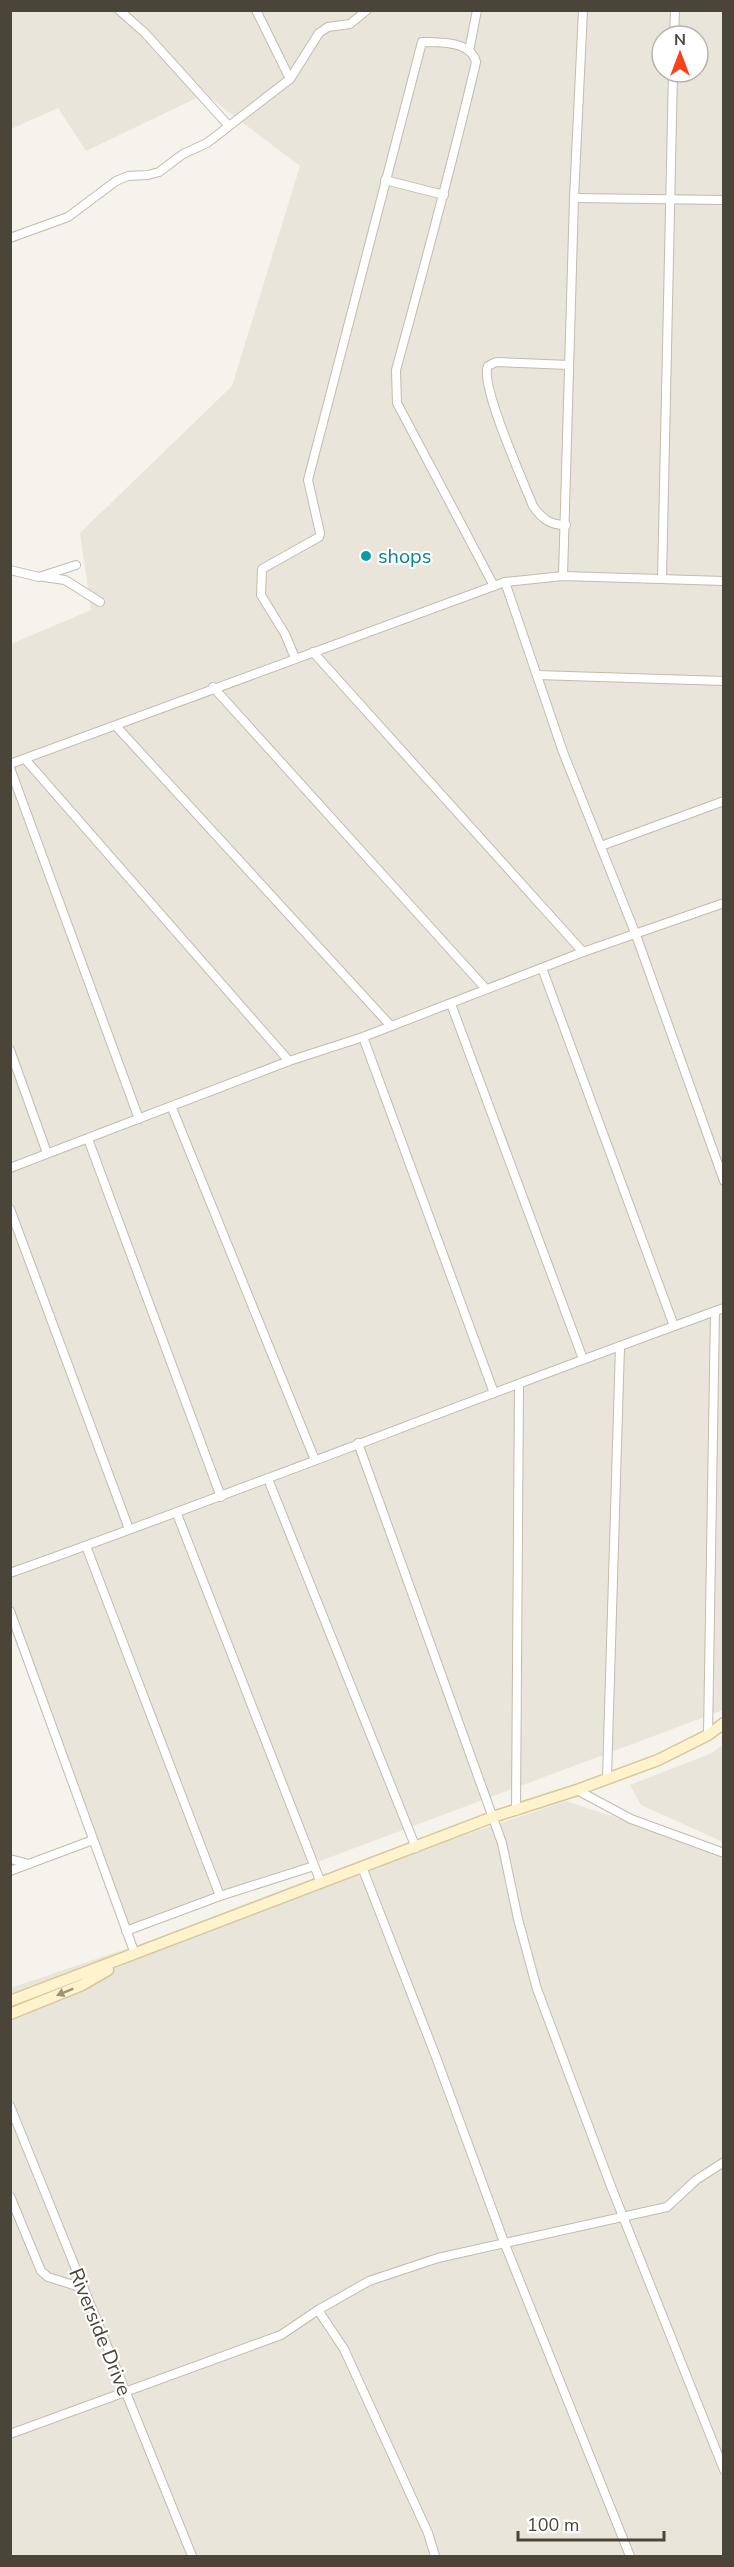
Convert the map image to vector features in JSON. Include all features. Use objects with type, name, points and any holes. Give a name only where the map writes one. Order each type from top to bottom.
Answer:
[{"type":"street","points":[[119,10],[144,33],[228,125]]},
{"type":"street","points":[[256,10],[290,79]]},
{"type":"street","points":[[10,238],[68,217],[116,181],[128,176],[159,172],[183,154],[207,143],[290,79],[319,33],[328,27],[350,24],[367,10]]},
{"type":"street","points":[[469,51],[477,10]]},
{"type":"street","points":[[563,576],[574,198],[583,10]]},
{"type":"street","points":[[295,658],[285,634],[261,595],[262,569],[319,537],[321,533],[308,480],[422,42],[439,42],[469,51],[476,62],[444,195],[432,231],[396,370],[394,386],[397,403],[405,420],[494,586]]},
{"type":"street","points":[[663,579],[673,84]]},
{"type":"street","points":[[385,180],[444,195]]},
{"type":"street","points":[[574,198],[723,200]]},
{"type":"street","points":[[566,525],[550,523],[541,518],[533,506],[498,420],[485,377],[488,366],[496,362],[569,364]]},
{"type":"street","points":[[39,577],[76,565]]},
{"type":"street","points":[[10,570],[39,577],[64,579],[100,602]]},
{"type":"street","points":[[139,1119],[10,766],[213,687],[505,582],[563,576],[723,581]]},
{"type":"street","points":[[505,582],[563,752],[636,935],[723,1181]]},
{"type":"street","points":[[313,652],[583,952]]},
{"type":"street","points":[[537,675],[723,681]]},
{"type":"street","points":[[213,687],[486,989]]},
{"type":"street","points":[[116,726],[390,1025]]},
{"type":"street","points":[[25,759],[289,1061]]},
{"type":"street","points":[[601,846],[723,801]]},
{"type":"street","points":[[10,1168],[172,1108],[289,1061],[363,1037],[583,952],[723,903]]},
{"type":"street","points":[[542,969],[674,1326]]},
{"type":"street","points":[[451,1004],[583,1359]]},
{"type":"street","points":[[363,1037],[494,1393]]},
{"type":"street","points":[[10,1050],[47,1153]]},
{"type":"street","points":[[172,1108],[315,1460]]},
{"type":"street","points":[[88,1139],[220,1497]]},
{"type":"street","points":[[10,1209],[129,1529]]},
{"type":"street","points":[[10,1573],[129,1529],[177,1514],[358,1443],[519,1386],[583,1359],[723,1308]]},
{"type":"street","points":[[708,1735],[715,1311]]},
{"type":"street","points":[[607,1777],[620,1346]]},
{"type":"street","points":[[516,1810],[519,1386]]},
{"type":"street","points":[[358,1443],[494,1817],[537,1989],[723,2470]]},
{"type":"street","points":[[268,1479],[416,1848]]},
{"type":"street","points":[[177,1514],[321,1883]]},
{"type":"street","points":[[86,1546],[220,1896]]},
{"type":"street","points":[[10,1611],[135,1954]]},
{"type":"street","points":[[10,2001],[494,1817],[658,1760],[708,1735],[723,1723]]},
{"type":"street","points":[[577,1790],[631,1819],[723,1853]]},
{"type":"street","points":[[10,1871],[93,1840]]},
{"type":"street","points":[[10,1859],[30,1864]]},
{"type":"street","points":[[126,1931],[220,1896],[314,1866]]},
{"type":"street","points":[[362,1867],[436,2057],[504,2242],[630,2556]]},
{"type":"street","points":[[10,2014],[82,1985],[135,1954]]},
{"type":"street","name":"Riverside Drive","points":[[10,2106],[192,2556]]},
{"type":"street","points":[[10,2434],[281,2334],[342,2294],[398,2270],[504,2242],[624,2218],[667,2206],[696,2180],[723,2162]]},
{"type":"street","points":[[10,2196],[41,2271],[48,2277],[83,2288]]},
{"type":"street","points":[[318,2310],[344,2349],[428,2534],[435,2556]]},
{"type":"shaded area","points":[[11,11],[723,11],[723,1710],[128,1933],[11,1630],[11,644],[91,610],[80,533],[232,386],[300,166],[205,94],[86,151],[58,108],[11,129]]},
{"type":"shaded area","points":[[723,1744],[723,1842],[641,1805],[630,1785],[712,1753]]},
{"type":"shaded area","points":[[566,1801],[723,1853],[723,2556],[11,2556],[10,1988]]},
{"type":"place","name":"shops","points":[[366,556]]}]
